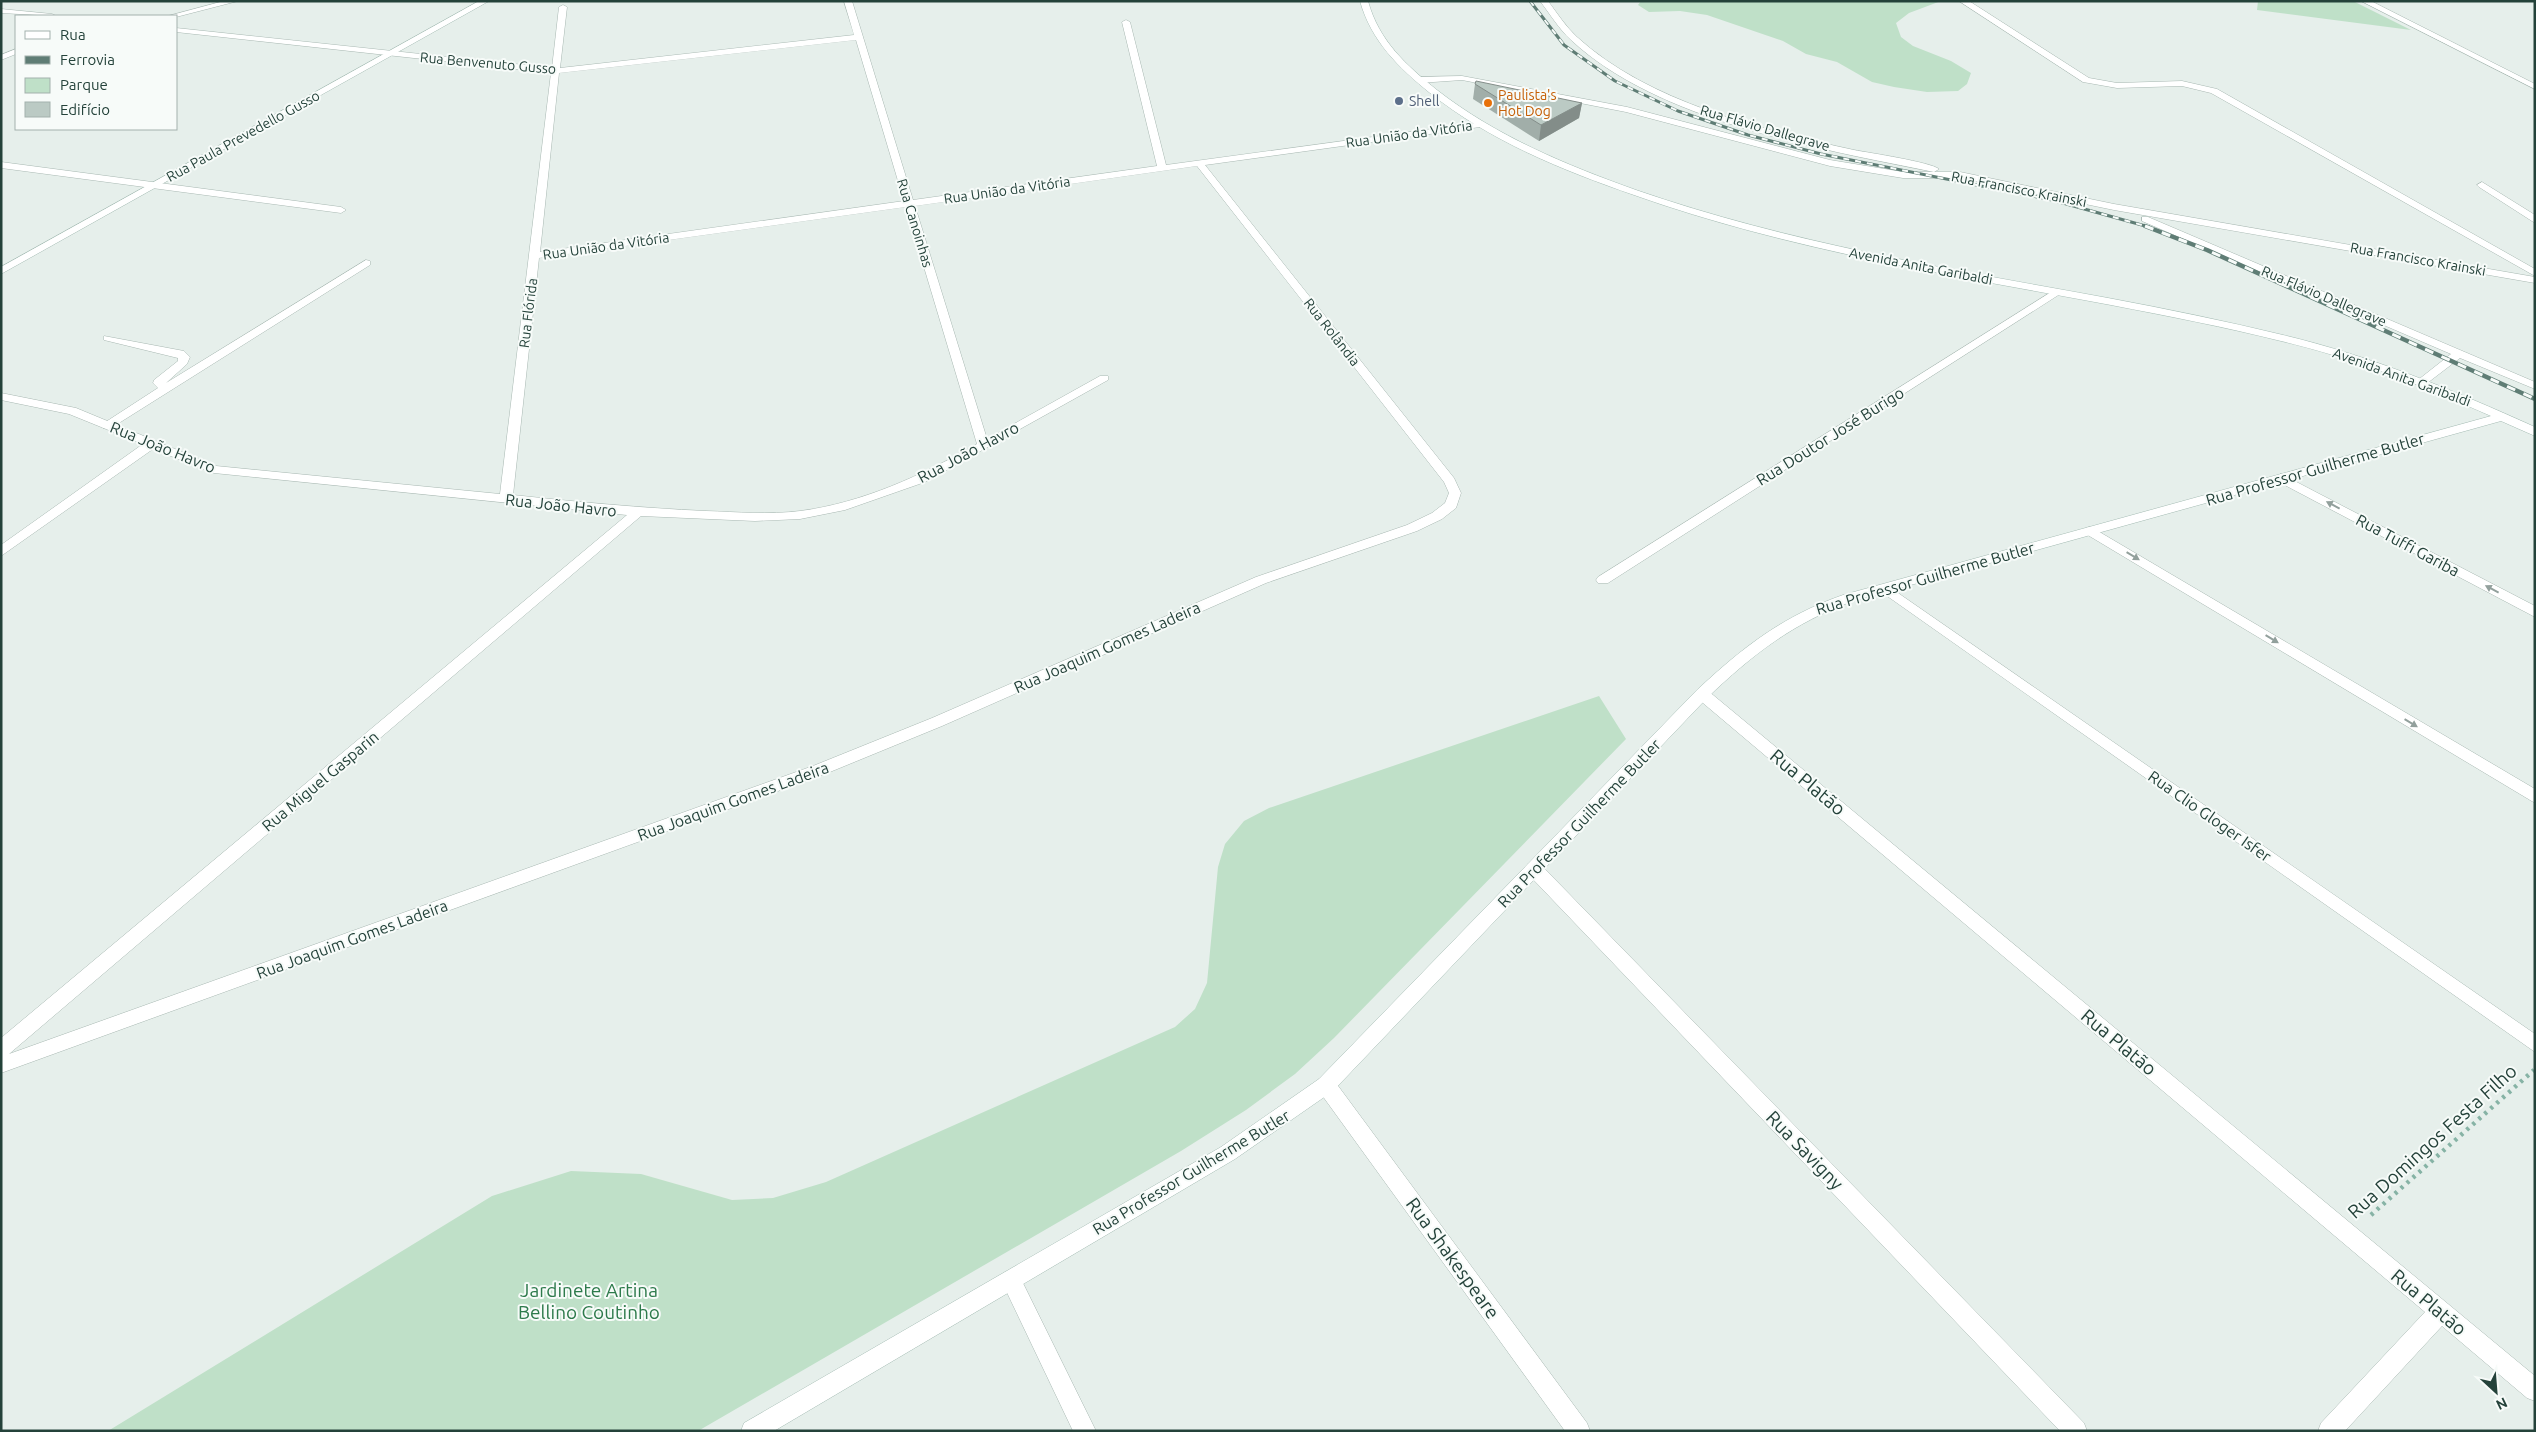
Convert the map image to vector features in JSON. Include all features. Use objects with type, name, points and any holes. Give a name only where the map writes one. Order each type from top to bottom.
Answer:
[{"type":"street","points":[[176,15],[234,1]]},
{"type":"street","name":"Rua Paula Prevedello Gusso","points":[[1,271],[485,1]]},
{"type":"street","name":"Rua Canoinhas","points":[[848,1],[983,446]]},
{"type":"street","name":"Avenida Anita Garibaldi","points":[[1364,1],[1371,26],[1380,40],[1419,80],[1480,124],[1536,153],[1575,170],[1698,214],[1823,246],[2282,338],[2334,351],[2422,382],[2535,432]]},
{"type":"street","name":"Rua Flávio Dallegrave","points":[[1544,1],[1559,24],[1572,37],[1607,63],[1664,96],[1731,121],[1809,142],[1960,175]]},
{"type":"street","points":[[1963,1],[2086,80],[2096,84],[2110,86],[2192,83],[2214,91],[2535,273]]},
{"type":"street","points":[[2365,1],[2535,87]]},
{"type":"street","name":"Rua Flórida","points":[[506,499],[563,7]]},
{"type":"street","points":[[1,11],[42,15]]},
{"type":"street","points":[[1126,22],[1162,168]]},
{"type":"street","name":"Rua Benvenuto Gusso","points":[[178,30],[556,71],[859,37]]},
{"type":"street","points":[[1,58],[15,51]]},
{"type":"street","name":"Rua Francisco Krainski","points":[[1419,80],[1462,78],[1627,110],[1830,163],[1903,176],[1960,175],[2114,207],[2535,280]]},
{"type":"street","name":"Rua União da Vitória","points":[[534,256],[1480,124]]},
{"type":"street","name":"Rua Rolândia","points":[[1199,163],[1450,480],[1455,493],[1452,505]]},
{"type":"street","points":[[1,165],[341,210]]},
{"type":"street","points":[[2482,185],[2535,220]]},
{"type":"street","name":"Rua Flávio Dallegrave","points":[[2114,207],[2141,216],[2535,386]]},
{"type":"street","points":[[107,424],[366,264]]},
{"type":"street","name":"Rua Doutor José Burigo","points":[[1603,580],[2056,292]]},
{"type":"street","points":[[108,338],[180,353],[184,357],[183,362],[160,380],[159,383],[166,388]]},
{"type":"street","points":[[2422,382],[2458,354]]},
{"type":"street","name":"Rua João Havro","points":[[1,396],[47,404],[107,424],[214,469],[638,512],[756,517],[800,514],[832,508],[881,494],[921,479],[1104,378]]},
{"type":"street","name":"Rua Professor Guilherme Butler","points":[[752,1431],[1228,1153],[1326,1085],[1702,694],[1753,647],[1793,620],[1818,608],[1885,588],[2502,417]]},
{"type":"street","points":[[1,552],[152,444]]},
{"type":"street","name":"Rua Tuffi Gariba","points":[[2281,478],[2535,612]]},
{"type":"street","name":"Rua Joaquim Gomes Ladeira","points":[[1,1065],[819,770],[937,722],[1261,580],[1412,528],[1437,516],[1452,505]]},
{"type":"street","name":"Rua Miguel Gasparin","points":[[1,1049],[638,512]]},
{"type":"street","points":[[2091,531],[2535,797]]},
{"type":"street","name":"Rua Clio Gloger Isfer","points":[[1885,588],[2535,1044]]},
{"type":"street","name":"Rua Platão","points":[[1702,694],[2535,1390]]},
{"type":"street","name":"Rua Savigny","points":[[1534,869],[2076,1431]]},
{"type":"street","name":"Rua Shakespeare","points":[[1326,1085],[1580,1431]]},
{"type":"street","points":[[1011,1280],[1085,1431]]},
{"type":"street","points":[[2329,1431],[2441,1312]]},
{"type":"path","name":"Rua Domingos Festa Filho","points":[[2349,1234],[2535,1069]]},
{"type":"green space","points":[[1641,1],[1941,1],[1909,13],[1896,23],[1901,37],[1913,46],[1951,61],[1971,73],[1967,84],[1958,91],[1927,92],[1894,87],[1872,82],[1837,62],[1806,54],[1783,41],[1707,15],[1680,11],[1649,12],[1638,5]]},
{"type":"green space","points":[[2258,1],[2353,1],[2411,30],[2257,10]]},
{"type":"green space","name":"Jardinete Artina Bellino Coutinho","points":[[1599,696],[1626,739],[1334,1038],[1295,1074],[1246,1110],[1181,1151],[698,1431],[108,1431],[492,1196],[571,1171],[641,1174],[732,1200],[773,1198],[826,1182],[1175,1027],[1195,1009],[1207,983],[1218,867],[1225,844],[1244,821],[1269,808]]},
{"type":"building","points":[[1476,81],[1582,103],[1541,125],[1475,84]]},
{"type":"railway","points":[[1530,1],[1564,45],[1615,81],[1678,111],[1748,135],[1821,154],[2052,200],[2149,227]]},
{"type":"railway","points":[[2145,226],[2207,250],[2535,399]]},
{"type":"place","name":"Shell","points":[[1399,101]]},
{"type":"place","name":"Paulista's Hot Dog","points":[[1488,103]]}]
